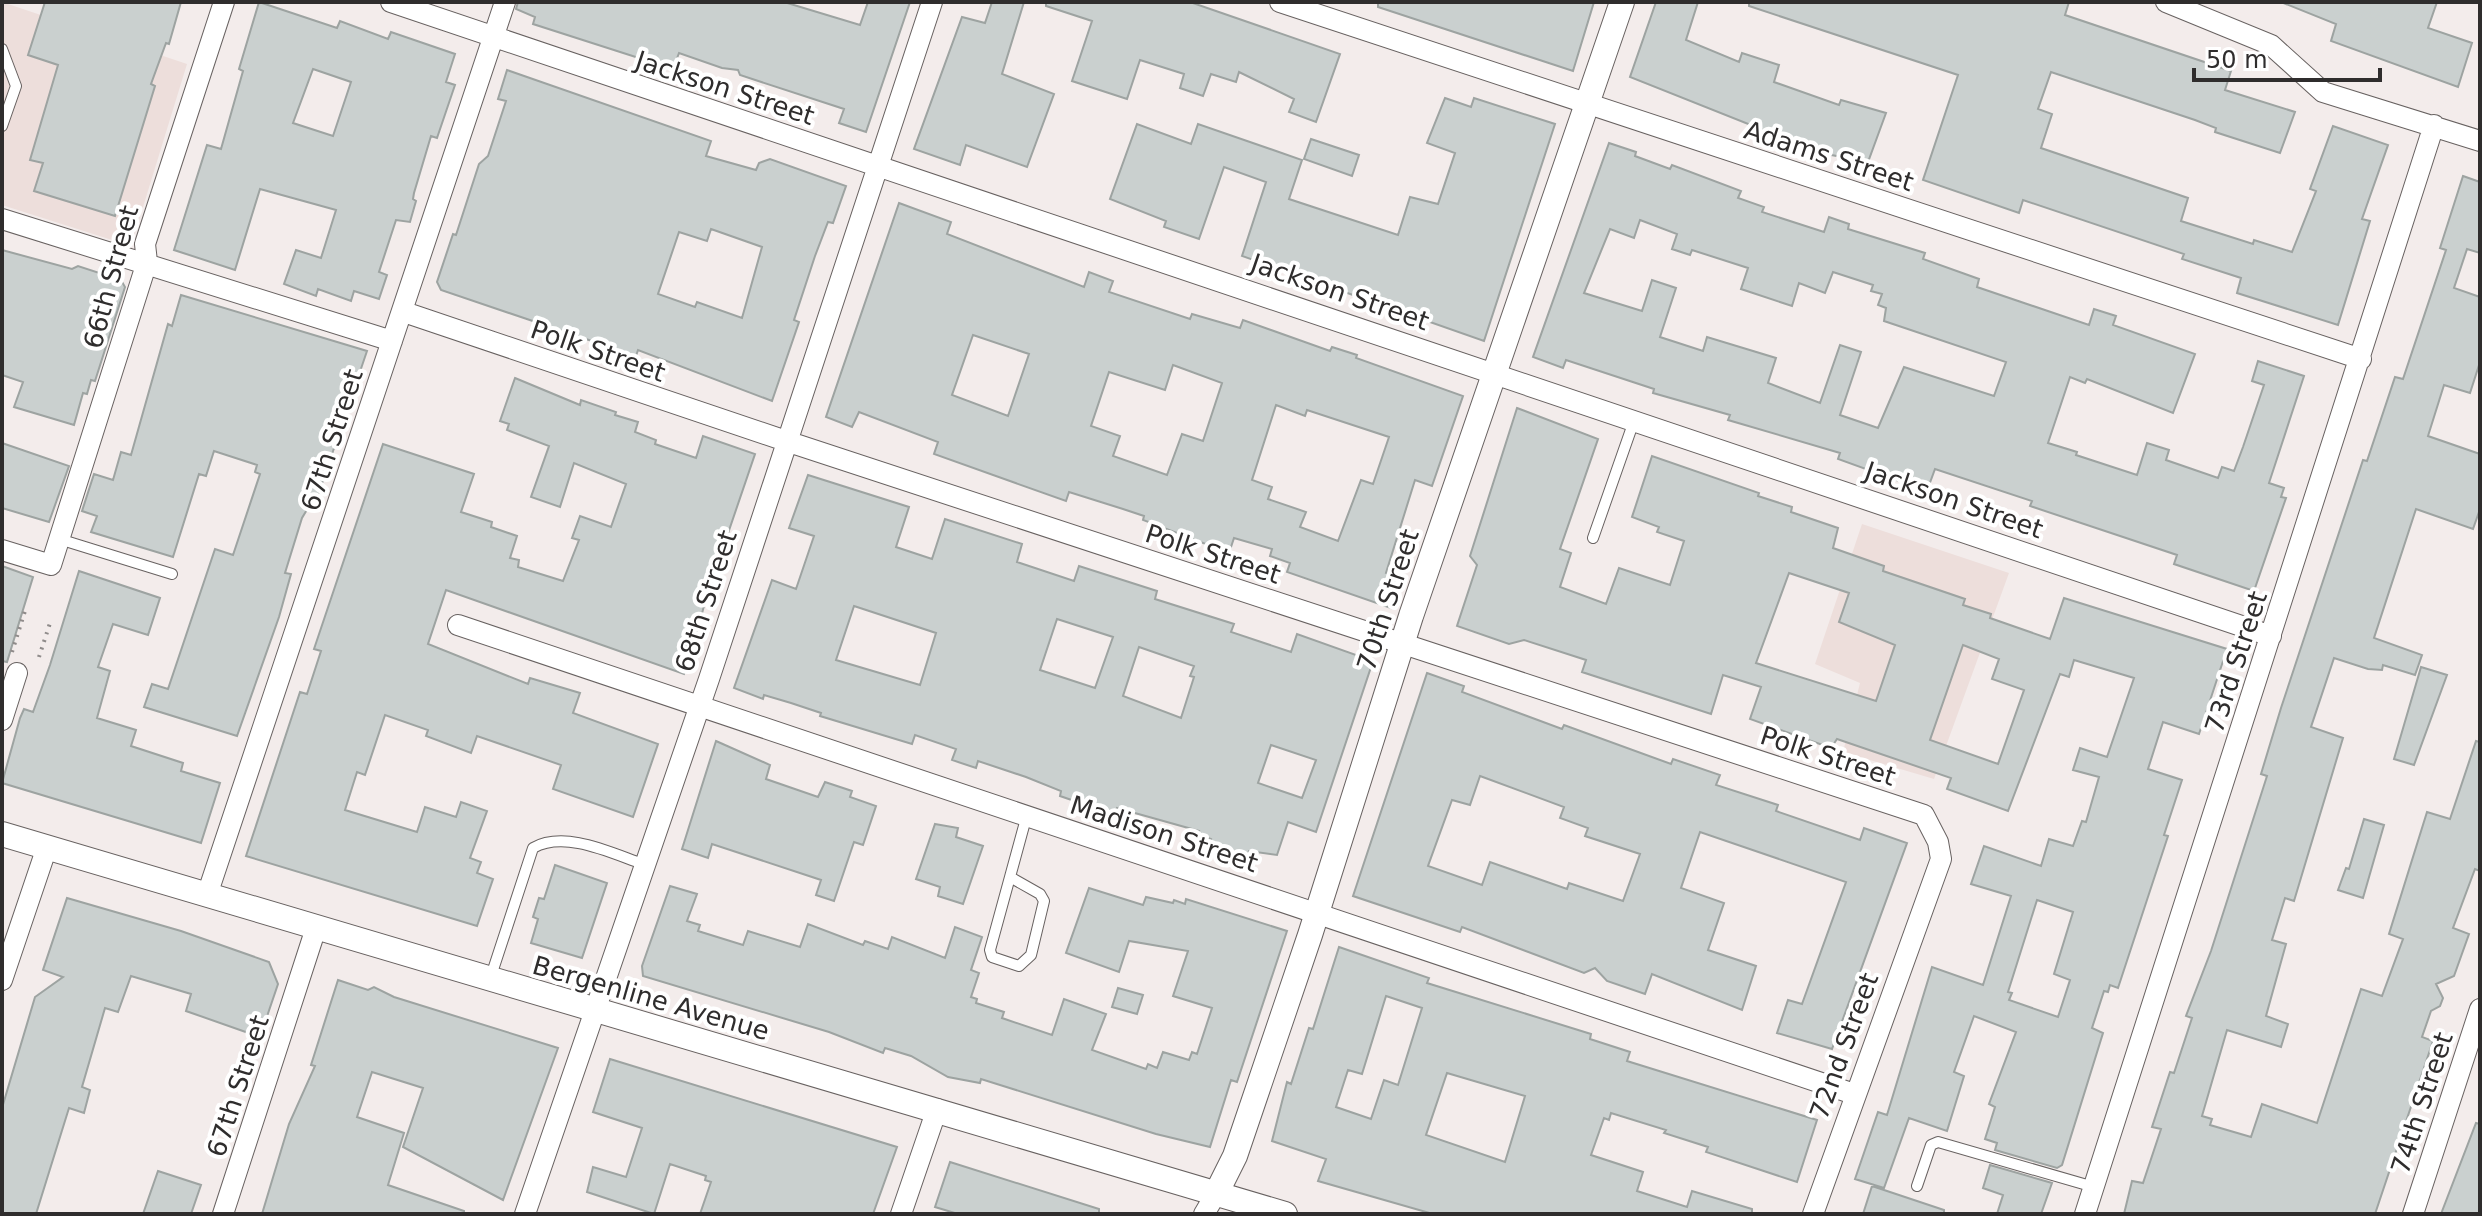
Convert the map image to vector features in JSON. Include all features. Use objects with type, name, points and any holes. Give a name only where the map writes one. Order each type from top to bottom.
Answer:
[{"type":"street","name":"66th Street","points":[[2,550],[51,565],[147,262],[145,244],[224,2]]},
{"type":"street","name":"Jackson Street","points":[[391,2],[1494,371],[2271,636]]},
{"type":"street","name":"67th Street","points":[[207,895],[505,2]]},
{"type":"street","name":"68th Street","points":[[525,1214],[698,707],[932,2]]},
{"type":"street","name":"Adams Street","points":[[1280,2],[2361,359]]},
{"type":"street","name":"70th Street","points":[[1204,1214],[1235,1156],[1494,371],[1622,2]]},
{"type":"street","points":[[2166,2],[2271,45],[2323,92],[2480,141]]},
{"type":"street","name":"73rd Street","points":[[2085,1214],[2434,125]]},
{"type":"street","points":[[2,219],[392,341]]},
{"type":"street","name":"Polk Street","points":[[404,312],[786,441],[1924,815],[1938,842],[1941,859],[1926,895]]},
{"type":"street","name":"Madison Street","points":[[458,625],[1854,1094]]},
{"type":"street","points":[[2,720],[17,673]]},
{"type":"street","name":"Bergenline Avenue","points":[[2,834],[1285,1214]]},
{"type":"street","points":[[2,980],[47,847]]},
{"type":"street","name":"72nd Street","points":[[1813,1214],[1926,895]]},
{"type":"street","name":"67th Street","points":[[223,1214],[316,928]]},
{"type":"street","name":"74th Street","points":[[2413,1214],[2480,1009]]},
{"type":"street","points":[[901,1214],[937,1109]]},
{"type":"lane","points":[[2,49],[16,86],[2,126]]},
{"type":"lane","points":[[1593,538],[1635,419]]},
{"type":"lane","points":[[59,539],[172,574]]},
{"type":"lane","points":[[1010,877],[1041,895],[1044,901],[1031,955],[1019,966],[992,957],[990,950],[1010,877],[1027,815]]},
{"type":"lane","points":[[490,980],[533,848],[546,840],[566,840],[643,864]]},
{"type":"lane","points":[[1917,1186],[1931,1145],[1938,1142],[2094,1187]]},
{"type":"path","points":[[12,652],[25,611]]},
{"type":"path","points":[[39,657],[51,620]]},
{"type":"shaded area","points":[[2,2],[187,64],[131,246],[2,205]]},
{"type":"shaded area","points":[[1862,524],[2009,573],[1934,779],[1843,752],[1860,683],[1815,664]]},
{"type":"building","points":[[45,2],[181,2],[169,44],[166,43],[151,84],[155,86],[115,216],[34,191],[43,163],[30,160],[58,65],[28,55]]},
{"type":"building","points":[[259,2],[337,28],[340,21],[388,39],[391,32],[455,54],[446,82],[455,85],[437,138],[431,136],[414,193],[413,199],[416,201],[410,222],[396,220],[379,272],[387,275],[379,299],[354,291],[351,301],[318,289],[316,296],[284,284],[296,250],[321,258],[336,210],[260,189],[235,270],[174,250],[207,145],[221,149],[243,71],[239,69]],"holes":[[[313,69],[351,82],[333,136],[293,123]]]},
{"type":"building","points":[[518,2],[784,2],[860,25],[868,2],[910,2],[866,132],[839,123],[844,109],[740,75],[738,70],[722,68],[679,53],[673,69],[533,24],[535,17],[516,9]]},
{"type":"building","points":[[992,2],[1024,2],[1002,74],[1054,94],[1027,167],[966,145],[960,165],[914,149],[962,17],[985,23]]},
{"type":"building","points":[[1046,2],[1190,2],[1340,54],[1316,122],[1289,112],[1294,99],[1239,72],[1236,82],[1211,74],[1203,96],[1180,88],[1184,74],[1140,60],[1127,99],[1072,81],[1092,21],[1046,6]]},
{"type":"building","points":[[1378,2],[1594,2],[1573,71],[1378,7]]},
{"type":"building","points":[[1656,2],[1698,2],[1686,40],[1739,62],[1742,53],[1779,65],[1774,82],[1839,105],[1841,100],[1886,113],[1868,162],[1821,153],[1630,77]]},
{"type":"building","points":[[1749,2],[2069,2],[2065,15],[2231,71],[2225,90],[2295,112],[2280,153],[2215,132],[2216,128],[2195,120],[2051,72],[2038,109],[2052,114],[2041,148],[2188,198],[2181,221],[2253,244],[2254,240],[2292,252],[2316,191],[2310,189],[2333,126],[2388,145],[2362,219],[2370,221],[2338,325],[2237,293],[2241,278],[2182,259],[2184,254],[2023,200],[2019,213],[1923,180],[1958,75],[1749,6]]},
{"type":"building","points":[[2281,2],[2437,2],[2428,28],[2472,43],[2458,87],[2331,41],[2336,24]]},
{"type":"building","points":[[507,70],[711,141],[706,156],[756,170],[759,163],[770,159],[846,186],[833,223],[828,222],[815,256],[794,320],[799,322],[772,401],[638,350],[636,356],[441,290],[437,282],[453,234],[456,235],[479,164],[488,156],[506,101],[498,99]],"holes":[[[711,229],[762,247],[742,318],[697,302],[695,307],[658,294],[679,232],[707,241]]]},
{"type":"building","points":[[1445,98],[1471,107],[1474,98],[1555,124],[1484,341],[1242,256],[1266,182],[1224,167],[1199,239],[1164,227],[1166,221],[1110,199],[1137,124],[1191,144],[1198,124],[1302,160],[1289,199],[1398,235],[1410,197],[1438,204],[1455,153],[1427,143]]},
{"type":"building","points":[[1311,139],[1359,155],[1352,176],[1304,159]]},
{"type":"building","points":[[1609,143],[1670,169],[1672,165],[1741,191],[1738,198],[1764,207],[1762,212],[1824,232],[1829,217],[1849,224],[1848,229],[1925,253],[1923,259],[1979,279],[1977,287],[2089,325],[2094,309],[2116,316],[2113,325],[2195,354],[2173,413],[2087,379],[2085,383],[2070,377],[2048,443],[2077,452],[2076,455],[2137,475],[2147,443],[2169,450],[2166,460],[2218,478],[2222,467],[2234,471],[2243,447],[2264,385],[2252,381],[2258,361],[2304,376],[2269,483],[2284,488],[2281,497],[2286,498],[2254,591],[2174,564],[2177,555],[2030,506],[2032,501],[1935,469],[1928,488],[1910,485],[1838,459],[1840,453],[1728,420],[1730,415],[1653,393],[1654,389],[1566,360],[1563,368],[1533,357]],"holes":[[[1640,220],[1677,234],[1672,249],[1690,255],[1692,250],[1748,268],[1741,289],[1792,306],[1799,283],[1825,293],[1833,272],[1873,285],[1871,291],[1882,294],[1878,305],[1886,308],[1884,321],[2006,362],[1994,396],[1904,367],[1878,428],[1840,415],[1861,352],[1840,345],[1820,403],[1768,383],[1776,358],[1707,337],[1703,351],[1660,337],[1676,288],[1652,280],[1642,311],[1584,293],[1610,229],[1634,238]]]},
{"type":"building","points":[[2463,176],[2480,182],[2480,253],[2467,249],[2454,288],[2480,297],[2480,362],[2470,393],[2444,385],[2428,436],[2480,454],[2480,509],[2473,529],[2416,509],[2374,638],[2422,655],[2415,675],[2383,665],[2382,670],[2368,669],[2334,658],[2311,727],[2343,738],[2294,901],[2285,898],[2272,940],[2286,944],[2266,1016],[2288,1024],[2281,1047],[2227,1030],[2202,1116],[2212,1119],[2210,1125],[2251,1137],[2262,1104],[2317,1123],[2361,989],[2382,996],[2403,939],[2389,934],[2427,812],[2450,819],[2476,741],[2480,742],[2480,871],[2475,869],[2453,928],[2469,934],[2454,976],[2436,984],[2443,998],[2440,1006],[2431,1011],[2422,1037],[2433,1041],[2375,1214],[2124,1214],[2132,1181],[2143,1183],[2161,1129],[2152,1127],[2170,1072],[2174,1073],[2192,1018],[2186,1016],[2211,951],[2267,776],[2261,774],[2281,708],[2363,460],[2367,461],[2395,377],[2403,379],[2446,250],[2440,248]]},
{"type":"building","points":[[899,203],[951,222],[947,234],[1084,287],[1089,272],[1113,281],[1109,292],[1190,319],[1192,314],[1240,328],[1243,320],[1330,351],[1332,347],[1357,355],[1356,358],[1463,396],[1432,486],[1415,480],[1386,573],[1402,579],[1391,608],[1287,572],[1290,563],[1270,556],[1272,549],[1234,538],[1229,553],[1143,520],[1144,516],[1069,492],[1066,501],[934,454],[938,442],[859,412],[852,427],[826,417]],"holes":[[[973,335],[1029,354],[1008,416],[952,395]],[[1173,365],[1222,383],[1203,441],[1182,434],[1167,475],[1113,456],[1120,436],[1091,426],[1109,372],[1165,390]],[[1276,405],[1305,416],[1307,410],[1389,437],[1373,484],[1361,480],[1338,541],[1300,527],[1306,512],[1268,499],[1272,487],[1252,480]]]},
{"type":"building","points":[[2,250],[72,269],[78,266],[121,280],[125,287],[95,381],[91,380],[87,394],[83,393],[74,425],[14,407],[23,382],[2,375]]},
{"type":"building","points":[[181,295],[367,351],[313,510],[308,508],[302,518],[285,573],[291,574],[279,617],[237,736],[144,707],[152,684],[168,689],[215,549],[233,555],[260,474],[255,472],[257,465],[214,451],[206,476],[199,474],[173,557],[91,532],[97,516],[82,511],[94,474],[113,480],[121,452],[131,455],[168,324],[172,326]]},
{"type":"building","points":[[515,378],[580,405],[581,400],[616,412],[615,415],[638,422],[635,432],[656,440],[655,444],[696,458],[703,436],[755,454],[706,598],[697,633],[700,641],[692,645],[684,674],[446,590],[428,644],[528,684],[530,678],[580,693],[573,713],[658,744],[633,817],[553,789],[561,765],[477,736],[471,753],[426,736],[428,730],[385,715],[365,775],[357,772],[345,810],[417,832],[425,807],[456,817],[461,802],[487,811],[470,858],[481,862],[477,873],[493,879],[477,926],[246,856],[300,692],[307,694],[321,651],[314,649],[383,444],[474,474],[461,512],[492,522],[491,527],[517,536],[510,558],[519,560],[518,567],[563,581],[579,540],[572,538],[580,516],[611,527],[626,484],[574,463],[560,507],[531,497],[549,446],[507,430],[509,424],[500,421]]},
{"type":"building","points":[[1517,408],[1598,439],[1560,549],[1571,553],[1560,587],[1606,604],[1619,568],[1670,585],[1684,541],[1657,532],[1659,527],[1632,517],[1652,456],[1759,493],[1758,496],[1792,507],[1791,512],[1838,528],[1833,548],[1884,566],[1883,571],[1965,599],[1963,605],[1991,614],[1990,618],[2050,639],[2064,598],[2227,649],[2199,734],[2163,722],[2148,769],[2182,780],[2164,835],[2168,836],[2118,988],[2110,985],[2108,992],[2104,991],[2092,1028],[2103,1033],[2062,1165],[2057,1168],[1995,1150],[1997,1143],[1985,1139],[1995,1107],[1989,1104],[2016,1032],[1974,1016],[1954,1072],[1964,1076],[1947,1131],[1909,1118],[1884,1188],[1855,1179],[1878,1112],[1887,1115],[1932,967],[1983,985],[2011,896],[1971,884],[1984,846],[2041,866],[2049,839],[2073,846],[2082,821],[2086,822],[2099,777],[2073,770],[2080,748],[2107,757],[2134,678],[2074,660],[2069,677],[2060,674],[2008,811],[1947,789],[1951,778],[1837,739],[1831,748],[1750,719],[1761,687],[1723,675],[1711,714],[1582,672],[1586,660],[1524,640],[1509,644],[1457,626],[1477,565],[1470,556]],"holes":[[[1789,573],[1849,593],[1839,622],[1895,645],[1876,701],[1756,663]],[[1963,645],[1999,659],[1992,679],[2024,690],[1998,764],[1930,740]],[[2037,900],[2073,912],[2054,974],[2070,980],[2058,1017],[2009,1000],[2012,993],[2008,992]]]},
{"type":"building","points":[[2,443],[69,466],[49,522],[2,508]]},
{"type":"building","points":[[808,475],[909,507],[896,547],[932,559],[945,519],[1022,544],[1017,562],[1074,581],[1079,566],[1157,591],[1155,599],[1234,624],[1231,632],[1291,652],[1297,634],[1373,661],[1316,832],[1288,822],[1277,855],[1249,851],[1246,858],[1209,844],[1211,839],[1198,834],[1199,831],[1117,808],[1115,815],[1060,796],[1061,791],[1026,777],[978,761],[976,768],[952,760],[956,749],[915,735],[912,744],[820,716],[821,713],[791,703],[764,695],[763,699],[734,688],[772,580],[796,589],[814,536],[789,528]],"holes":[[[854,606],[936,633],[920,685],[836,660]],[[1057,619],[1113,637],[1095,688],[1040,670]],[[1139,647],[1194,666],[1190,676],[1194,677],[1181,718],[1123,696]],[[1271,745],[1316,760],[1302,798],[1258,783]]]},
{"type":"building","points":[[2,566],[33,577],[7,662],[2,661]]},
{"type":"building","points":[[79,571],[160,598],[148,635],[113,624],[98,667],[110,671],[97,718],[136,730],[131,746],[183,763],[181,771],[220,783],[201,843],[2,783],[20,718],[24,709],[33,712]]},
{"type":"building","points":[[2421,667],[2447,675],[2414,765],[2394,759]]},
{"type":"building","points":[[1427,673],[1464,686],[1462,692],[1562,729],[1564,725],[1671,764],[1673,759],[1720,775],[1716,785],[1778,805],[1776,811],[1860,840],[1864,828],[1907,843],[1832,1049],[1777,1033],[1788,1000],[1802,1004],[1846,882],[1700,832],[1681,888],[1724,903],[1708,950],[1756,966],[1742,1010],[1652,974],[1645,994],[1607,981],[1595,968],[1584,973],[1462,927],[1460,932],[1353,896]],"holes":[[[1480,776],[1564,807],[1560,818],[1588,828],[1585,836],[1640,854],[1623,901],[1569,883],[1567,889],[1490,862],[1482,885],[1428,866],[1452,800],[1470,805]]]},
{"type":"building","points":[[716,741],[770,765],[766,779],[818,797],[825,782],[852,791],[850,797],[876,806],[863,845],[854,842],[834,901],[816,895],[821,880],[712,844],[708,858],[682,849]]},
{"type":"building","points":[[2364,819],[2384,825],[2363,898],[2338,890],[2346,868],[2349,869]]},
{"type":"building","points":[[935,824],[958,828],[956,837],[983,846],[963,904],[938,896],[940,887],[916,879]]},
{"type":"building","points":[[555,865],[607,883],[582,958],[531,943],[538,919],[533,917],[539,898],[544,899]]},
{"type":"building","points":[[670,886],[697,894],[687,921],[700,925],[698,931],[743,945],[748,931],[800,947],[808,924],[863,945],[865,941],[888,949],[892,937],[945,958],[955,927],[982,937],[971,970],[979,973],[971,997],[977,999],[976,1003],[1004,1012],[1002,1018],[1052,1035],[1064,999],[1106,1014],[1092,1050],[1146,1069],[1148,1064],[1157,1068],[1163,1052],[1189,1060],[1192,1052],[1197,1054],[1212,1008],[1173,996],[1188,951],[1129,941],[1119,972],[1066,953],[1089,888],[1143,905],[1146,897],[1185,904],[1186,899],[1287,931],[1237,1082],[1231,1080],[1210,1147],[1156,1134],[981,1079],[980,1083],[948,1077],[911,1056],[885,1048],[883,1053],[829,1032],[643,976],[642,966]]},
{"type":"building","points":[[67,898],[181,931],[269,962],[278,984],[260,1037],[186,1011],[191,994],[131,976],[118,1012],[105,1008],[82,1087],[90,1090],[84,1113],[69,1108],[36,1214],[2,1214],[2,1108],[35,997],[63,977],[43,970]]},
{"type":"building","points":[[1339,947],[1429,978],[1427,983],[1591,1034],[1590,1039],[1630,1052],[1627,1061],[1817,1120],[1797,1182],[1706,1152],[1708,1147],[1664,1133],[1666,1130],[1611,1113],[1609,1120],[1604,1118],[1591,1155],[1643,1172],[1637,1191],[1687,1207],[1692,1191],[1752,1209],[1752,1214],[1433,1214],[1318,1181],[1326,1159],[1272,1141],[1287,1082],[1291,1084],[1309,1028],[1313,1029]],"holes":[[[1386,996],[1422,1008],[1398,1085],[1384,1080],[1371,1119],[1336,1107],[1348,1070],[1362,1074]],[[1447,1073],[1525,1096],[1505,1162],[1426,1135]]]},
{"type":"building","points":[[338,980],[368,990],[374,987],[394,997],[558,1048],[503,1200],[403,1147],[423,1088],[372,1072],[357,1117],[404,1133],[388,1185],[464,1211],[464,1214],[262,1214],[289,1124],[315,1066],[311,1065]]},
{"type":"building","points":[[1118,988],[1143,995],[1137,1014],[1112,1007]]},
{"type":"building","points":[[610,1059],[897,1147],[873,1214],[700,1214],[711,1182],[705,1180],[706,1176],[670,1164],[654,1214],[587,1192],[593,1167],[626,1177],[642,1128],[593,1112]]},
{"type":"building","points":[[2476,1123],[2480,1124],[2480,1214],[2441,1214]]},
{"type":"building","points":[[950,1162],[1099,1209],[1099,1214],[958,1214],[935,1207]]},
{"type":"building","points":[[1990,1165],[2052,1183],[2041,1214],[1997,1214],[2003,1195],[1983,1188]]},
{"type":"building","points":[[158,1171],[201,1185],[191,1214],[143,1214]]},
{"type":"building","points":[[1872,1186],[1944,1210],[1944,1214],[1863,1214]]}]
